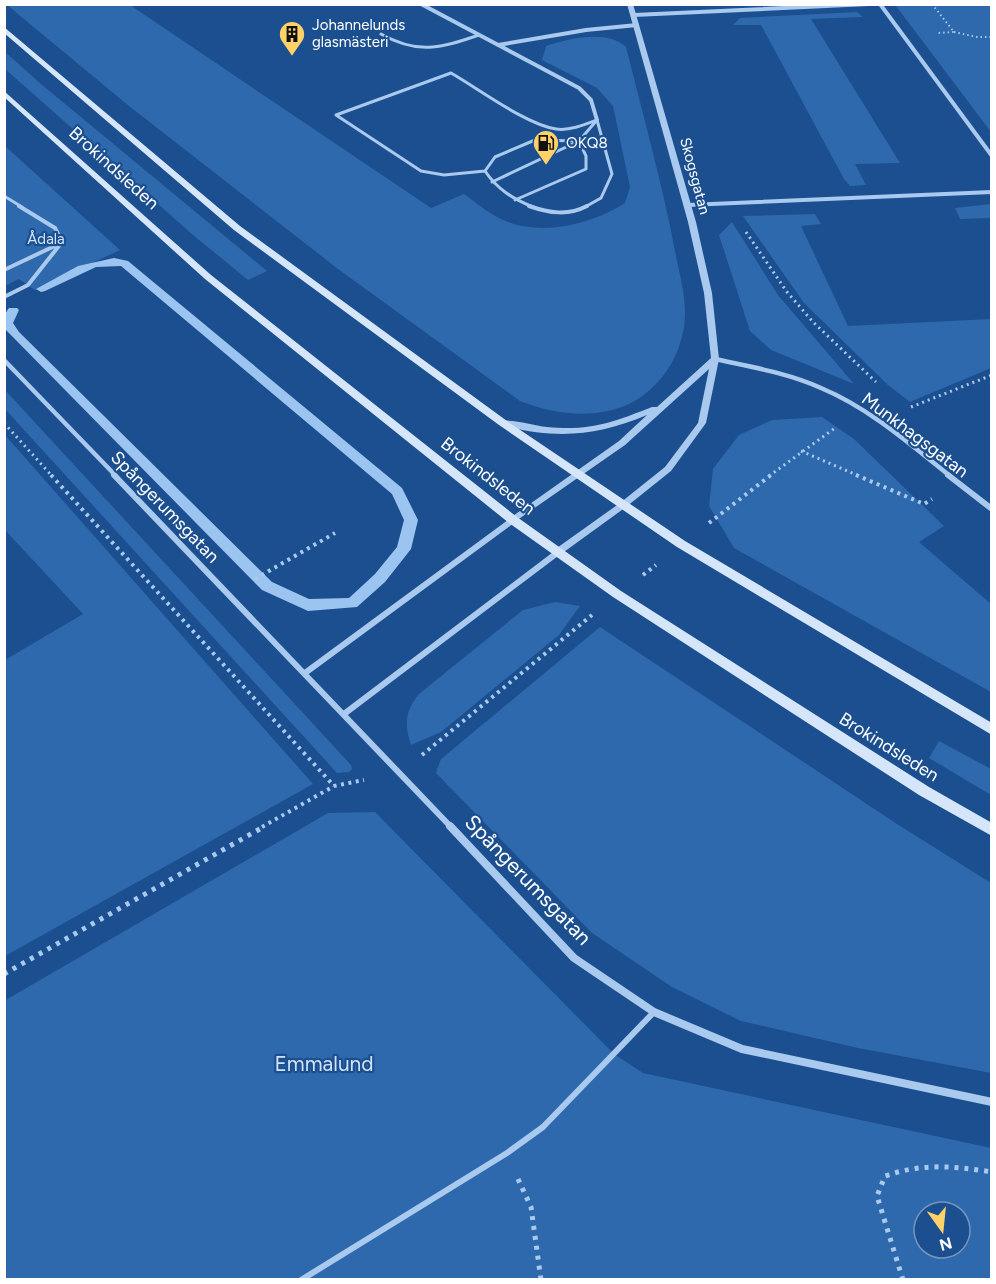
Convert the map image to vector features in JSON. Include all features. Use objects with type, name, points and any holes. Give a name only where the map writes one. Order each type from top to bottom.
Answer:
[{"type":"main road","name":"Brokindsleden","points":[[4,29],[237,228],[503,423],[681,544],[992,730]]},
{"type":"main road","name":"Brokindsleden","points":[[4,93],[208,277],[557,553],[924,791],[992,830]]},
{"type":"street","points":[[421,4],[579,88],[591,100],[597,120]]},
{"type":"street","name":"Skogsgatan","points":[[557,553],[668,469],[702,423],[715,359],[708,294],[688,205],[630,4]]},
{"type":"street","points":[[634,15],[869,4]]},
{"type":"street","points":[[880,4],[992,156]]},
{"type":"street","points":[[498,45],[586,30],[637,25]]},
{"type":"street","points":[[688,205],[992,192]]},
{"type":"street","points":[[305,673],[622,443],[715,359]]},
{"type":"street","name":"Munkhagsgatan","points":[[715,359],[795,379],[834,393],[874,417],[992,509]]},
{"type":"street","name":"Spångerumsgatan","points":[[4,360],[400,772],[574,958],[654,1012],[742,1048],[992,1102]]},
{"type":"street","points":[[503,423],[537,429],[582,430],[613,426],[661,406]]},
{"type":"street","points":[[344,714],[557,553]]},
{"type":"lane","points":[[381,34],[398,45],[416,50],[444,47],[479,35]]},
{"type":"lane","points":[[579,141],[536,140],[495,157],[485,171],[444,175],[421,171],[336,115],[452,73],[537,122],[555,129],[578,127],[597,120]]},
{"type":"lane","points":[[492,182],[579,141],[597,120]]},
{"type":"lane","points":[[485,171],[492,182],[515,200],[551,214],[581,209],[601,198],[612,174],[597,120]]},
{"type":"lane","points":[[515,200],[586,169],[586,156],[579,141]]},
{"type":"lane","points":[[4,196],[55,228],[62,242]]},
{"type":"lane","points":[[4,270],[62,242]]},
{"type":"lane","points":[[4,297],[28,285],[62,242]]},
{"type":"lane","points":[[301,1280],[507,1153],[543,1127],[654,1012]]},
{"type":"path","points":[[954,32],[977,37],[992,37]]},
{"type":"path","points":[[727,204],[794,299],[813,322],[880,386]]},
{"type":"path","points":[[4,423],[334,786]]},
{"type":"path","points":[[801,451],[924,504],[933,499]]},
{"type":"path","points":[[248,583],[335,533]]},
{"type":"path","points":[[4,974],[334,786],[400,772]]},
{"type":"path","points":[[507,1153],[531,1207],[541,1280]]},
{"type":"path","points":[[903,1280],[877,1196],[885,1176],[908,1168],[939,1164],[992,1172]]},
{"type":"green space","points":[[7,5],[130,5],[431,208],[464,194],[499,218],[530,227],[547,228],[580,223],[625,203],[630,187],[613,106],[597,88],[542,60],[546,46],[565,41],[598,37],[618,42],[626,47],[664,200],[683,292],[685,322],[680,343],[671,364],[658,382],[641,397],[631,403],[604,412],[576,414],[547,410],[520,401],[338,269],[129,106]]},
{"type":"green space","points":[[992,5],[992,132],[991,132],[896,6]]},
{"type":"green space","points":[[857,12],[863,17],[811,19],[900,163],[855,164],[866,185],[850,186],[844,179],[761,25],[733,25],[740,18]]},
{"type":"green space","points":[[4,51],[267,271],[248,280],[193,235],[5,69]]},
{"type":"green space","name":"Ådala","points":[[5,146],[120,250],[35,290],[19,279],[5,286]]},
{"type":"green space","points":[[991,204],[991,218],[960,219],[955,208]]},
{"type":"green space","points":[[815,214],[821,224],[801,226],[848,326],[991,319],[991,368],[910,402],[888,385],[804,303],[743,216]]},
{"type":"green space","points":[[732,222],[778,295],[854,384],[771,350],[750,331],[719,235]]},
{"type":"green space","points":[[5,390],[351,765],[352,769],[349,772],[337,773],[5,409]]},
{"type":"green space","points":[[822,417],[854,439],[944,526],[919,542],[991,604],[991,692],[734,548],[709,506],[713,469],[739,435],[772,420]]},
{"type":"green space","points":[[5,435],[313,784],[5,956],[5,660],[83,614],[5,530]]},
{"type":"green space","points":[[555,602],[580,606],[559,635],[441,732],[411,745],[407,731],[407,718],[419,694],[523,610]]},
{"type":"green space","points":[[600,627],[897,824],[991,883],[991,1073],[858,1048],[741,1021],[672,987],[592,933],[436,773],[441,759]]},
{"type":"green space","points":[[939,741],[991,769],[991,795],[929,758]]},
{"type":"green space","name":"Emmalund","points":[[375,812],[614,1054],[643,1073],[991,1148],[991,1279],[5,1279],[4,1001],[328,813]]},
{"type":"waterway","points":[[13,310],[7,323],[15,334],[267,586],[308,605],[352,603],[380,578],[404,549],[411,520],[397,491],[124,263],[114,261],[93,264],[41,289]]},
{"type":"place","name":"Johannelunds glasmästeri","points":[[292,57]]},
{"type":"place","name":"OKQ8","points":[[546,166]]}]
